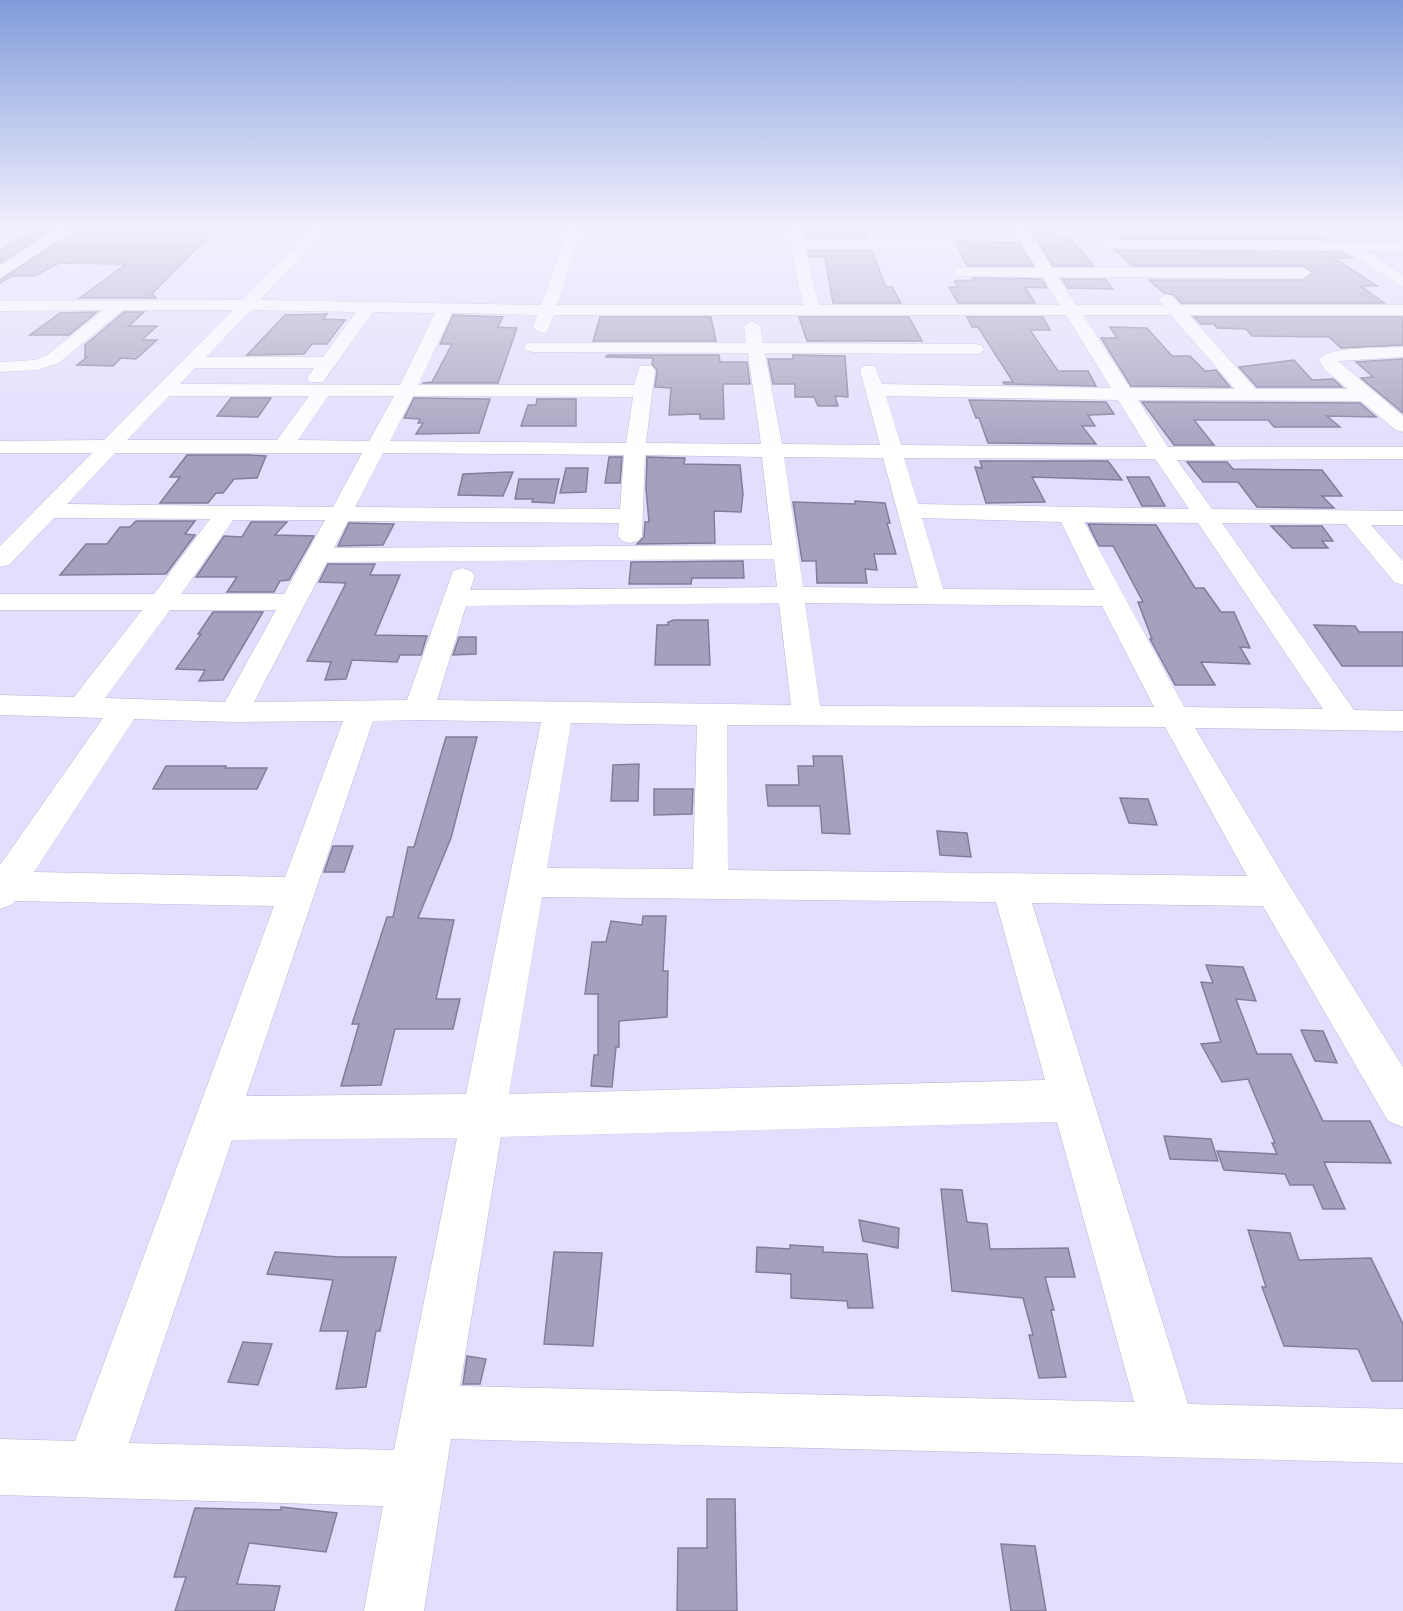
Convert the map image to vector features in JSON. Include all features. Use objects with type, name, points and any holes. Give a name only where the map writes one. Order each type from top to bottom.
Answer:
[{"type":"street","points":[[0,306],[98,305]]},
{"type":"street","points":[[0,367],[38,364],[53,359],[120,305]]},
{"type":"street","points":[[0,560],[246,305]]},
{"type":"street","points":[[257,305],[547,309],[1403,310]]},
{"type":"street","points":[[517,391],[548,305]]},
{"type":"street","points":[[811,305],[812,310]]},
{"type":"street","points":[[977,305],[979,309]]},
{"type":"street","points":[[1071,305],[1162,455],[1345,719]]},
{"type":"street","points":[[1171,305],[1251,395]]},
{"type":"street","points":[[1246,305],[1252,310]]},
{"type":"street","points":[[1346,305],[1352,310]]},
{"type":"street","points":[[283,447],[328,362],[368,307]]},
{"type":"street","points":[[234,712],[406,391],[446,308]]},
{"type":"street","points":[[750,309],[772,449],[807,716]]},
{"type":"street","points":[[955,309],[990,378]]},
{"type":"street","points":[[1371,310],[1395,327]]},
{"type":"street","points":[[529,358],[649,347],[975,349]]},
{"type":"street","points":[[628,553],[635,449],[649,347]]},
{"type":"street","points":[[863,348],[933,597]]},
{"type":"street","points":[[1403,352],[1336,356],[1328,359],[1330,365],[1403,426]]},
{"type":"street","points":[[189,363],[328,362]]},
{"type":"street","points":[[875,390],[990,378],[1125,394],[1364,395]]},
{"type":"street","points":[[164,390],[644,391]]},
{"type":"street","points":[[0,447],[772,449],[1162,455],[1403,453]]},
{"type":"street","points":[[910,511],[1205,517],[1403,518]]},
{"type":"street","points":[[46,512],[341,512],[631,516]]},
{"type":"street","points":[[81,709],[227,512]]},
{"type":"street","points":[[1069,515],[1109,598],[1175,717],[1275,891],[1400,1096]]},
{"type":"street","points":[[1353,517],[1403,577]]},
{"type":"street","points":[[318,555],[785,552]]},
{"type":"street","points":[[419,710],[469,554]]},
{"type":"street","points":[[455,598],[791,595],[1109,598]]},
{"type":"street","points":[[0,602],[293,602]]},
{"type":"street","points":[[0,705],[234,712],[419,710],[807,716],[1345,719],[1403,722]]},
{"type":"street","points":[[2,889],[124,709]]},
{"type":"street","points":[[92,1470],[362,710]]},
{"type":"street","points":[[394,1611],[416,1479],[558,712]]},
{"type":"street","points":[[710,884],[712,714]]},
{"type":"street","points":[[527,882],[1275,891]]},
{"type":"street","points":[[1010,888],[1169,1430]]},
{"type":"street","points":[[2,889],[297,892]]},
{"type":"street","points":[[217,1118],[483,1116],[1072,1100]]},
{"type":"street","points":[[429,1412],[1403,1436]]},
{"type":"street","points":[[0,1467],[416,1479]]},
{"type":"building","points":[[97,312],[69,335],[30,335],[60,313]]},
{"type":"building","points":[[124,312],[144,312],[129,326],[157,326],[142,340],[157,340],[136,359],[121,358],[113,366],[77,365],[87,357],[85,357],[85,345]]},
{"type":"building","points":[[327,314],[323,319],[345,320],[327,344],[312,344],[304,354],[247,355],[285,315]]},
{"type":"building","points":[[453,315],[503,317],[498,327],[517,328],[498,383],[422,383],[432,382],[452,344],[440,344]]},
{"type":"building","points":[[600,317],[711,317],[716,341],[593,341]]},
{"type":"building","points":[[799,317],[909,317],[922,341],[807,341]]},
{"type":"building","points":[[967,317],[1043,317],[1050,330],[1030,330],[1058,371],[1088,371],[1096,386],[1004,384],[1003,382],[1013,382],[978,327],[972,327]]},
{"type":"building","points":[[1194,317],[1403,317],[1403,345],[1341,348],[1329,337],[1252,336],[1246,329],[1217,328],[1214,324],[1201,324]]},
{"type":"building","points":[[1110,327],[1147,328],[1172,356],[1190,356],[1205,371],[1216,370],[1230,387],[1131,386],[1101,338],[1117,338]]},
{"type":"building","points":[[607,355],[719,355],[720,362],[747,362],[750,384],[723,384],[724,419],[700,419],[700,414],[669,415],[671,388],[655,387],[657,370],[652,364],[653,358],[606,357]]},
{"type":"building","points":[[793,355],[845,356],[848,397],[835,396],[838,406],[818,406],[814,397],[795,397],[795,384],[773,384],[768,359],[793,359]]},
{"type":"building","points":[[1403,359],[1403,413],[1361,378],[1373,377],[1356,362]]},
{"type":"building","points":[[1294,360],[1312,380],[1333,379],[1342,387],[1257,387],[1239,367]]},
{"type":"building","points":[[231,398],[271,398],[258,417],[217,416]]},
{"type":"building","points":[[414,398],[490,399],[479,433],[416,434],[423,423],[418,423],[420,419],[404,418]]},
{"type":"building","points":[[537,399],[576,399],[576,426],[521,426],[528,405],[536,405]]},
{"type":"building","points":[[969,400],[1106,402],[1114,414],[1088,415],[1095,426],[1082,426],[1096,444],[988,443],[979,418],[976,418]]},
{"type":"building","points":[[1142,402],[1360,403],[1376,417],[1327,416],[1340,427],[1274,427],[1268,420],[1194,420],[1214,445],[1174,445]]},
{"type":"building","points":[[187,455],[266,456],[257,478],[234,479],[223,493],[216,493],[208,503],[160,503],[180,477],[170,477]]},
{"type":"building","points":[[609,457],[622,457],[620,483],[605,483]]},
{"type":"building","points":[[647,457],[685,458],[684,464],[740,465],[743,494],[741,512],[714,511],[715,543],[637,544],[644,537],[645,522],[649,522],[646,489]]},
{"type":"building","points":[[980,461],[1108,461],[1122,480],[1032,477],[1045,502],[986,503],[975,467],[982,468]]},
{"type":"building","points":[[1187,462],[1227,462],[1233,469],[1322,470],[1342,496],[1322,496],[1334,508],[1257,507],[1238,482],[1203,482]]},
{"type":"building","points":[[566,468],[588,468],[586,492],[560,493]]},
{"type":"building","points":[[513,472],[503,496],[458,495],[463,474]]},
{"type":"building","points":[[1127,477],[1149,477],[1165,506],[1142,506]]},
{"type":"building","points":[[519,479],[559,479],[554,503],[532,502],[533,499],[515,499]]},
{"type":"building","points":[[855,501],[885,503],[890,523],[887,523],[896,554],[874,554],[877,570],[865,569],[867,583],[817,583],[816,561],[802,561],[793,502],[855,504]]},
{"type":"building","points":[[136,521],[195,521],[185,534],[195,535],[166,574],[60,575],[86,544],[107,544],[120,527],[130,527]]},
{"type":"building","points":[[251,522],[287,522],[275,535],[314,536],[289,580],[280,581],[274,592],[227,592],[237,577],[196,577],[224,536],[242,537]]},
{"type":"building","points":[[349,523],[394,524],[383,545],[338,546]]},
{"type":"building","points":[[1088,524],[1156,525],[1195,588],[1204,588],[1221,612],[1234,612],[1250,648],[1240,647],[1250,664],[1201,662],[1215,685],[1175,685],[1150,639],[1152,639],[1138,602],[1143,602],[1119,557],[1113,546],[1099,546]]},
{"type":"building","points":[[1271,526],[1322,526],[1333,541],[1322,541],[1328,548],[1292,548]]},
{"type":"building","points":[[743,561],[744,578],[692,578],[691,584],[629,584],[631,562]]},
{"type":"building","points":[[328,564],[375,564],[370,575],[400,575],[375,635],[427,636],[421,655],[400,655],[397,662],[352,660],[346,679],[325,680],[331,662],[307,661],[346,583],[319,582]]},
{"type":"building","points":[[213,612],[263,612],[223,680],[199,681],[205,670],[176,669],[201,634],[198,634]]},
{"type":"building","points":[[708,620],[710,665],[655,665],[657,625],[668,625],[668,622]]},
{"type":"building","points":[[1314,625],[1355,626],[1359,632],[1403,632],[1403,666],[1342,666]]},
{"type":"building","points":[[459,637],[476,637],[476,654],[453,655]]},
{"type":"building","points":[[446,737],[477,737],[451,838],[418,918],[454,920],[436,999],[460,999],[453,1029],[395,1029],[381,1085],[341,1086],[359,1024],[352,1024],[387,917],[393,917],[408,847],[414,847]]},
{"type":"building","points":[[813,756],[842,756],[850,834],[822,833],[820,806],[768,806],[766,785],[799,785],[798,766],[814,766]]},
{"type":"building","points":[[639,764],[638,801],[611,801],[613,765]]},
{"type":"building","points":[[166,766],[267,768],[257,789],[153,789]]},
{"type":"building","points":[[654,789],[693,789],[692,814],[654,815]]},
{"type":"building","points":[[1120,798],[1148,799],[1157,825],[1129,823]]},
{"type":"building","points":[[937,831],[967,833],[971,857],[940,855]]},
{"type":"building","points":[[333,846],[353,846],[344,872],[324,872]]},
{"type":"building","points":[[643,916],[666,916],[663,971],[668,971],[667,1017],[619,1021],[619,1047],[616,1047],[612,1087],[591,1086],[594,1055],[598,1055],[598,994],[585,994],[592,942],[606,942],[611,921],[642,925]]},
{"type":"building","points":[[1206,965],[1243,967],[1256,1001],[1236,999],[1257,1054],[1291,1054],[1323,1121],[1370,1121],[1391,1163],[1324,1162],[1345,1209],[1323,1209],[1313,1185],[1290,1185],[1285,1174],[1224,1170],[1217,1151],[1277,1154],[1272,1143],[1275,1143],[1248,1079],[1222,1082],[1201,1044],[1221,1042],[1201,982],[1213,983]]},
{"type":"building","points":[[1301,1030],[1323,1031],[1337,1063],[1315,1061]]},
{"type":"building","points":[[1164,1136],[1211,1139],[1218,1161],[1170,1159]]},
{"type":"building","points":[[941,1189],[962,1190],[967,1222],[987,1224],[990,1249],[1068,1248],[1075,1277],[1045,1277],[1054,1310],[1051,1310],[1066,1377],[1039,1378],[1029,1335],[1033,1335],[1023,1298],[952,1291]]},
{"type":"building","points":[[859,1220],[899,1228],[898,1248],[863,1241]]},
{"type":"building","points":[[1248,1230],[1290,1233],[1299,1260],[1371,1258],[1403,1324],[1403,1381],[1372,1381],[1358,1349],[1284,1346],[1262,1287],[1266,1287]]},
{"type":"building","points":[[790,1245],[823,1247],[823,1252],[867,1254],[873,1308],[848,1308],[847,1301],[791,1298],[791,1274],[756,1272],[757,1247],[790,1249]]},
{"type":"building","points":[[275,1252],[339,1257],[396,1257],[380,1331],[376,1331],[366,1387],[336,1389],[348,1331],[320,1331],[333,1280],[267,1274]]},
{"type":"building","points":[[554,1252],[602,1253],[593,1346],[544,1344]]},
{"type":"building","points":[[243,1342],[272,1344],[258,1385],[228,1382]]},
{"type":"building","points":[[467,1356],[486,1359],[480,1384],[463,1384]]},
{"type":"building","points":[[707,1499],[735,1499],[737,1611],[677,1611],[678,1548],[707,1548]]},
{"type":"building","points":[[281,1507],[337,1513],[326,1552],[249,1543],[237,1584],[280,1586],[274,1611],[175,1611],[186,1577],[174,1577],[195,1508],[281,1510]]},
{"type":"building","points":[[1001,1544],[1035,1546],[1046,1611],[1011,1611]]}]
